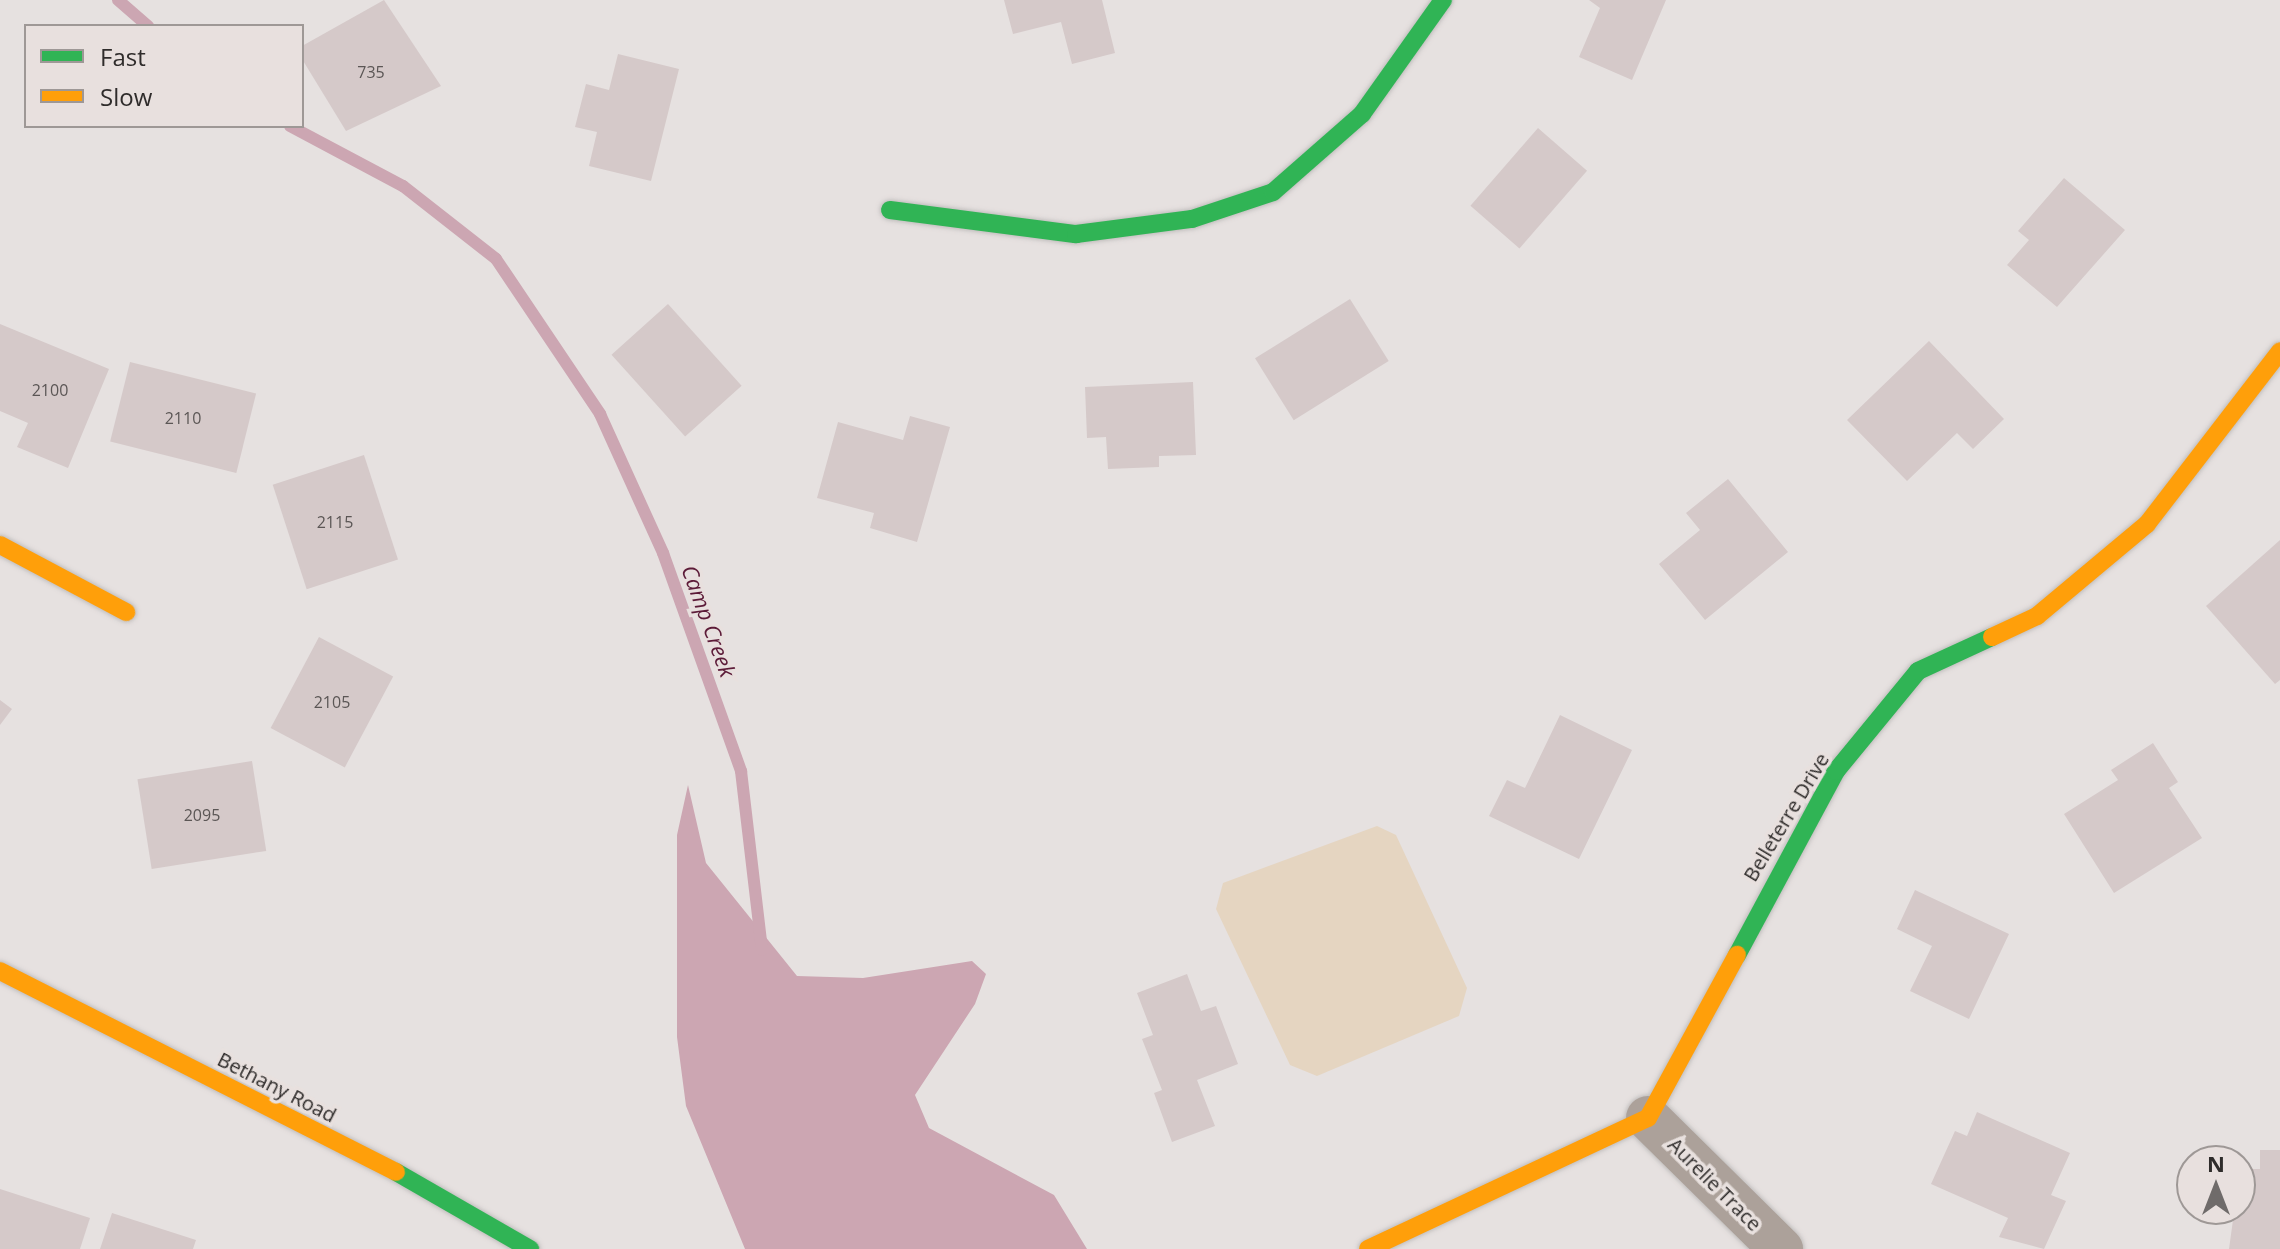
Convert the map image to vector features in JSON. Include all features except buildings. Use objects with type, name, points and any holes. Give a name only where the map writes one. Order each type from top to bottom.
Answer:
[{"type":"street","points":[[890,210],[1076,234],[1192,219],[1273,192],[1362,114],[1443,0]]},
{"type":"street","name":"Belleterre Drive","points":[[1648,1118],[1836,771],[1909,682],[2037,616],[2147,524],[2280,351]]},
{"type":"street","points":[[0,545],[126,612]]},
{"type":"street","name":"Bethany Road","points":[[0,971],[448,1198],[530,1249]]},
{"type":"street","points":[[1368,1249],[1648,1118]]},
{"type":"street","name":"Aurelie Trace","points":[[1648,1118],[1781,1249]]},
{"type":"shaded area","points":[[688,785],[706,863],[797,976],[863,978],[972,961],[986,974],[975,1004],[915,1095],[929,1128],[1054,1195],[1087,1249],[745,1249],[686,1106],[677,1037],[677,835]]},
{"type":"shaded area","points":[[1377,826],[1396,835],[1467,988],[1459,1016],[1317,1076],[1290,1065],[1216,909],[1223,883]]},
{"type":"waterway","name":"Camp Creek","points":[[118,0],[146,24]]},
{"type":"waterway","name":"Camp Creek","points":[[294,128],[403,186],[496,259],[600,414],[663,553],[741,771],[762,950]]},
{"type":"traffic: fast","points":[[890,210],[1076,234],[1192,219],[1273,192],[1362,114],[1443,0]]},
{"type":"traffic: fast","points":[[1737,955],[1836,771],[1918,671],[1992,637]]},
{"type":"traffic: fast","points":[[396,1172],[530,1249]]},
{"type":"traffic: slow","points":[[1992,637],[2037,616],[2147,524],[2280,351]]},
{"type":"traffic: slow","points":[[0,545],[126,612]]},
{"type":"traffic: slow","points":[[1368,1249],[1648,1118],[1737,955]]},
{"type":"traffic: slow","points":[[0,971],[396,1172]]}]
